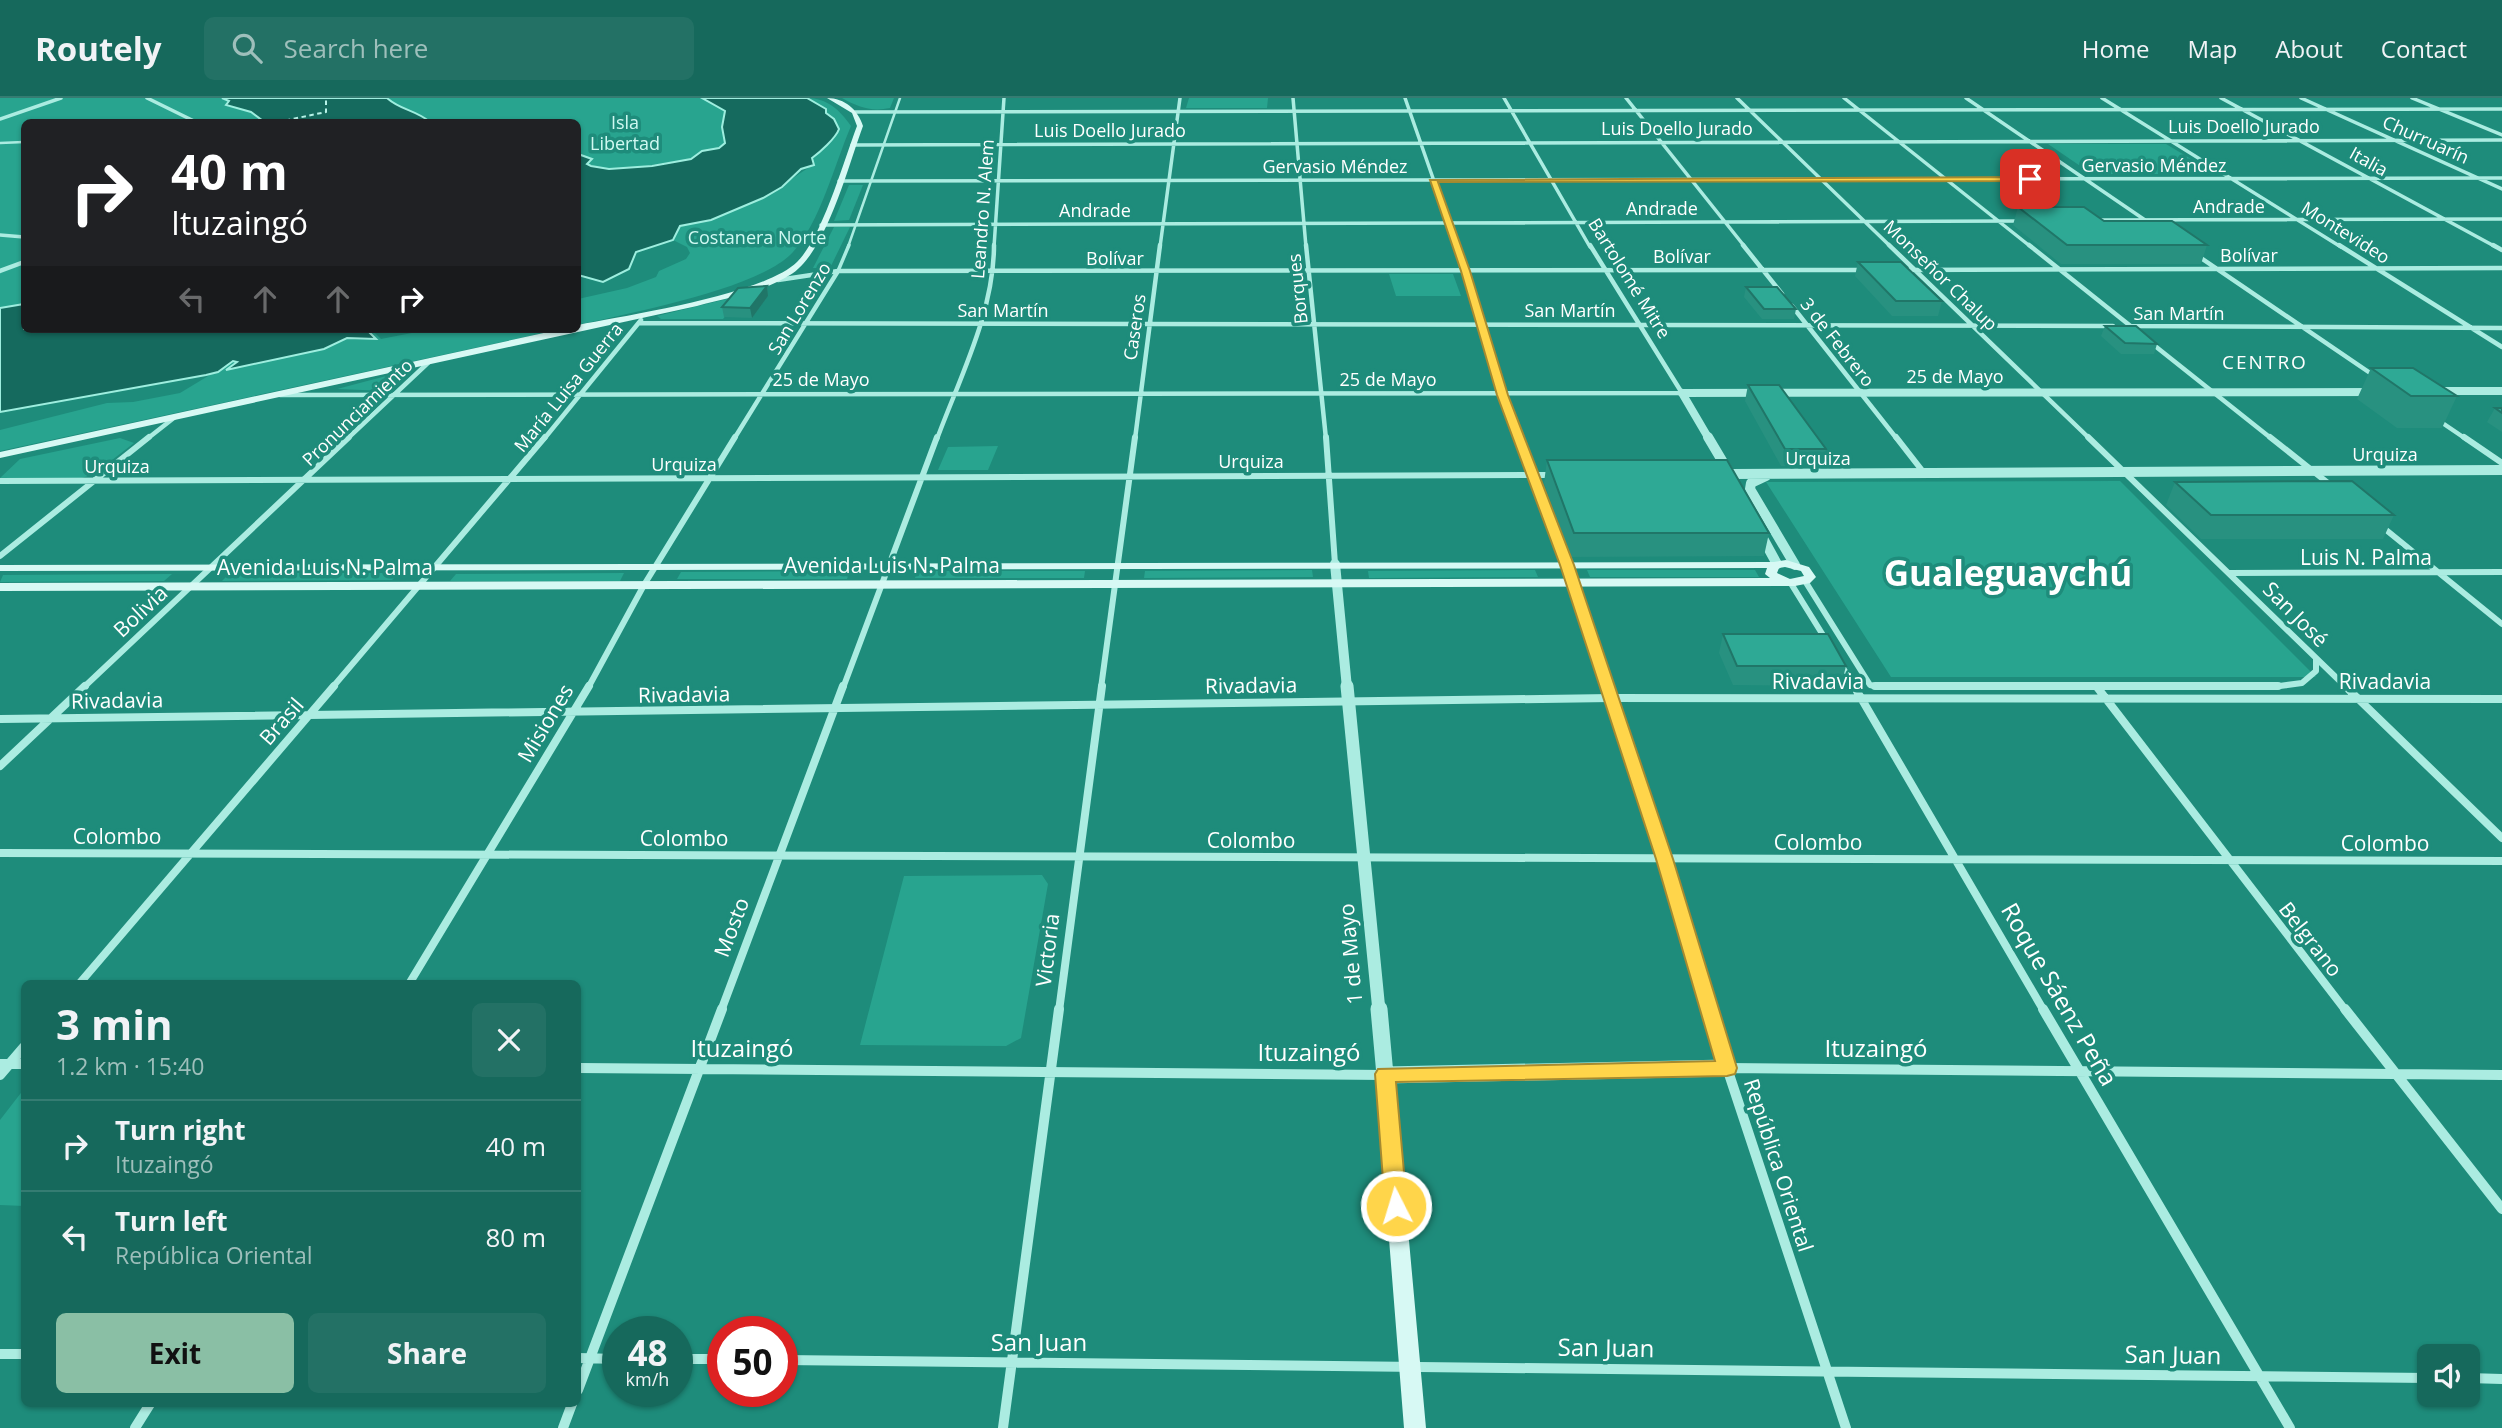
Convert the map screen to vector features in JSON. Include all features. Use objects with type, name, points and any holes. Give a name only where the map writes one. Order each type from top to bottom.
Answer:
[{"type":"main road","points":[[581,328],[778,280],[802,262],[821,225],[860,127],[855,112],[830,98]]},
{"type":"main road","points":[[0,455],[558,333]]},
{"type":"main road","points":[[1776,565],[1770,574],[1788,582]]},
{"type":"main road","points":[[1796,565],[1809,572],[1810,577],[1805,581]]},
{"type":"main road","name":"Avenida Luis N. Palma","points":[[0,568],[1796,565]]},
{"type":"main road","name":"Avenida Luis N. Palma","points":[[0,587],[1805,581]]},
{"type":"main road","name":"1 de Mayo","points":[[1385,1074],[1415,1428]]},
{"type":"street","points":[[0,118],[61,98]]},
{"type":"street","points":[[147,98],[191,119]]},
{"type":"street","name":"San Lorenzo","points":[[710,480],[838,271],[858,225],[882,144],[900,98]]},
{"type":"street","name":"Leandro N. Alem","points":[[920,478],[980,324],[994,272],[1004,98]]},
{"type":"street","name":"Caseros","points":[[1127,477],[1180,98]]},
{"type":"street","name":"Borques","points":[[1293,98],[1298,180],[1332,476]]},
{"type":"street","name":"República Oriental","points":[[1405,98],[1465,271],[1503,395],[1567,565],[1665,859],[1727,1068],[1846,1428]]},
{"type":"street","name":"Bartolomé Mitre","points":[[1504,98],[1554,180],[1603,270],[1640,324],[1731,474]]},
{"type":"street","name":"3 de Febrero","points":[[1626,98],[1924,473]]},
{"type":"street","name":"Monseñor Chalup","points":[[1737,98],[1971,326],[2126,472]]},
{"type":"street","points":[[1844,98],[2344,496]]},
{"type":"street","points":[[1966,98],[2162,231]]},
{"type":"street","name":"Montevideo","points":[[2102,98],[2502,347]]},
{"type":"street","name":"Italia","points":[[2221,98],[2304,140],[2502,250]]},
{"type":"street","name":"Churruarín","points":[[2301,98],[2502,189]]},
{"type":"street","points":[[2412,98],[2502,137]]},
{"type":"street","points":[[855,112],[2502,108]]},
{"type":"street","name":"Luis Doello Jurado","points":[[852,145],[2394,140],[2502,137]]},
{"type":"street","points":[[0,143],[21,142]]},
{"type":"street","name":"Gervasio Méndez","points":[[839,181],[2502,178]]},
{"type":"street","name":"Andrade","points":[[2091,220],[2502,219]]},
{"type":"street","name":"Andrade","points":[[821,225],[2024,220]]},
{"type":"street","points":[[0,235],[21,237]]},
{"type":"street","points":[[2184,246],[2303,327],[2385,388]]},
{"type":"street","points":[[0,271],[21,263]]},
{"type":"street","name":"Bolívar","points":[[1887,270],[2502,268]]},
{"type":"street","name":"Bolívar","points":[[778,280],[838,271],[1875,270]]},
{"type":"street","name":"María Luisa Guerra","points":[[510,480],[649,312]]},
{"type":"street","name":"San Martín","points":[[639,323],[1806,324],[2502,328]]},
{"type":"street","name":"Pronunciamiento","points":[[305,482],[430,361]]},
{"type":"street","name":"25 de Mayo","points":[[273,395],[1503,395],[2213,392],[2385,388]]},
{"type":"street","points":[[2423,391],[2502,391]]},
{"type":"street","points":[[2428,413],[2502,463]]},
{"type":"street","points":[[0,556],[175,417]]},
{"type":"street","name":"Urquiza","points":[[1717,474],[2502,470]]},
{"type":"street","name":"San José","points":[[2126,472],[2502,838]]},
{"type":"street","points":[[1731,474],[1735,489]]},
{"type":"street","points":[[1770,474],[1751,483],[1750,489],[1796,565]]},
{"type":"street","name":"Urquiza","points":[[0,481],[305,482],[1559,475]]},
{"type":"street","name":"1 de Mayo","points":[[1332,476],[1335,564],[1351,700],[1385,1074]]},
{"type":"street","name":"Victoria","points":[[1003,1428],[1127,477]]},
{"type":"street","name":"Mosto","points":[[583,1358],[698,1069],[920,478]]},
{"type":"street","name":"Brasil","points":[[82,980],[510,480]]},
{"type":"street","name":"Misiones","points":[[411,980],[574,713],[654,569],[710,480]]},
{"type":"street","name":"Bolivia","points":[[0,766],[305,482]]},
{"type":"street","points":[[1752,520],[1776,565]]},
{"type":"street","points":[[2375,522],[2502,624]]},
{"type":"street","name":"Luis N. Palma","points":[[2230,573],[2502,572]]},
{"type":"street","name":"Rivadavia","points":[[1805,581],[1870,685],[2097,687],[2292,684],[2302,683],[2316,671],[2315,658]]},
{"type":"street","name":"Roque Sáenz Peña","points":[[1788,582],[1861,698],[2290,1428]]},
{"type":"street","name":"Belgrano","points":[[2097,687],[2228,860],[2502,1209]]},
{"type":"street","name":"Rivadavia","points":[[0,719],[1351,700],[2502,699]]},
{"type":"street","name":"Colombo","points":[[0,853],[2502,861]]},
{"type":"street","points":[[0,1076],[5,1064],[21,1050]]},
{"type":"street","name":"Ituzaingó","points":[[581,1068],[1385,1074],[1727,1068],[2502,1075]]},
{"type":"street","points":[[0,1354],[21,1354]]},
{"type":"street","points":[[583,1358],[602,1359]]},
{"type":"street","name":"San Juan","points":[[798,1360],[2417,1378]]},
{"type":"street","points":[[2480,1378],[2502,1379]]},
{"type":"street","points":[[135,1428],[148,1407]]},
{"type":"street","points":[[563,1428],[571,1407]]},
{"type":"green space","points":[[0,98],[222,98],[229,101],[226,105],[252,112],[261,119],[21,119],[21,304],[0,308]]},
{"type":"green space","name":"Isla Libertad","points":[[387,98],[702,98],[725,111],[722,127],[725,143],[691,159],[609,169],[586,164],[592,160],[581,155],[581,119],[423,119],[399,109]]},
{"type":"green space","name":"Costanera Norte","points":[[807,98],[821,100],[832,106],[851,126],[819,209],[803,240],[793,252],[753,277],[724,288],[581,324],[581,298],[627,288],[656,277],[659,271],[686,259],[690,253],[687,247],[673,240],[679,226],[711,220],[763,198],[814,164],[812,158],[828,144],[826,109]]},
{"type":"green space","points":[[842,98],[894,98],[890,108],[871,109]]},
{"type":"green space","points":[[1189,98],[1268,98],[1267,108],[1186,108]]},
{"type":"green space","points":[[2048,144],[2166,144],[2216,174],[2092,174]]},
{"type":"green space","points":[[849,185],[863,185],[849,220],[834,221]]},
{"type":"green space","points":[[834,227],[850,227],[830,268],[813,268]]},
{"type":"green space","points":[[1389,274],[1453,274],[1461,296],[1396,296]]},
{"type":"green space","points":[[743,295],[723,319],[661,319],[657,316]]},
{"type":"green space","points":[[370,333],[375,333],[381,339],[412,333],[544,333],[0,451],[0,430],[107,403],[133,402],[180,393],[233,361],[238,362],[228,369],[324,349],[347,338],[375,339]]},
{"type":"green space","points":[[390,375],[403,377],[387,391],[337,389]]},
{"type":"green space","points":[[120,438],[134,443],[94,474],[82,478],[0,478],[20,459]]},
{"type":"green space","points":[[998,446],[988,470],[938,470],[948,447]]},
{"type":"green space","points":[[2120,481],[2316,677],[1891,677],[1766,482]]},
{"type":"green space","points":[[1312,570],[1313,577],[1144,578],[1145,571]]},
{"type":"green space","points":[[1535,570],[1538,577],[1369,578],[1368,571]]},
{"type":"green space","points":[[1587,570],[1755,570],[1759,577],[1590,577]]},
{"type":"green space","points":[[850,571],[847,579],[677,579],[681,572]]},
{"type":"green space","points":[[917,571],[1085,571],[1084,578],[915,578]]},
{"type":"green space","points":[[230,573],[399,573],[392,580],[222,581]]},
{"type":"green space","points":[[624,573],[620,581],[450,581],[456,574]]},
{"type":"green space","points":[[172,574],[164,581],[0,582],[3,575]]},
{"type":"green space","points":[[1042,875],[1048,884],[1021,1038],[1006,1046],[860,1045],[904,876]]},
{"type":"green space","points":[[21,1093],[21,1206],[0,1205],[0,1120]]},
{"type":"water","points":[[222,98],[387,98],[425,119],[260,119],[251,112],[226,105],[229,101]]},
{"type":"water","points":[[702,98],[807,98],[826,109],[826,113],[834,119],[839,129],[831,141],[812,158],[814,165],[801,169],[782,187],[763,198],[711,220],[680,226],[673,240],[636,252],[629,269],[603,282],[581,276],[581,155],[592,159],[587,164],[591,166],[609,169],[652,166],[691,159],[702,151],[719,148],[725,143],[722,127],[725,111]]},
{"type":"water","points":[[21,304],[21,333],[370,333],[376,339],[347,338],[324,349],[226,370],[237,362],[233,361],[218,372],[206,375],[0,412],[0,308]]},
{"type":"building","points":[[2018,207],[2084,207],[2104,221],[2172,221],[2207,245],[2067,245]]},
{"type":"building","points":[[1858,262],[1901,262],[1942,301],[1896,301]]},
{"type":"building","points":[[767,286],[750,308],[722,307],[738,288]]},
{"type":"building","points":[[1746,287],[1777,287],[1796,309],[1764,309]]},
{"type":"building","points":[[2105,326],[2136,326],[2157,344],[2125,343]]},
{"type":"building","points":[[2371,368],[2413,368],[2457,396],[2411,396]]},
{"type":"building","points":[[1748,385],[1779,385],[1826,449],[1785,449]]},
{"type":"building","points":[[1547,460],[1727,460],[1769,533],[1574,533]]},
{"type":"building","points":[[2352,481],[2394,515],[2211,515],[2175,482]]},
{"type":"building","points":[[1723,634],[1828,634],[1846,666],[1737,666]]},
{"type":"ferry route","points":[[292,119],[326,112],[326,98]]},
{"type":"district","name":"CENTRO","points":[[2265,362]]},
{"type":"district","name":"Gualeguaychú","points":[[2008,572]]},
{"type":"route","points":[[1396,1206],[1385,1074],[1727,1068],[1665,859],[1567,565],[1503,395],[1434,180],[2030,179]]}]
